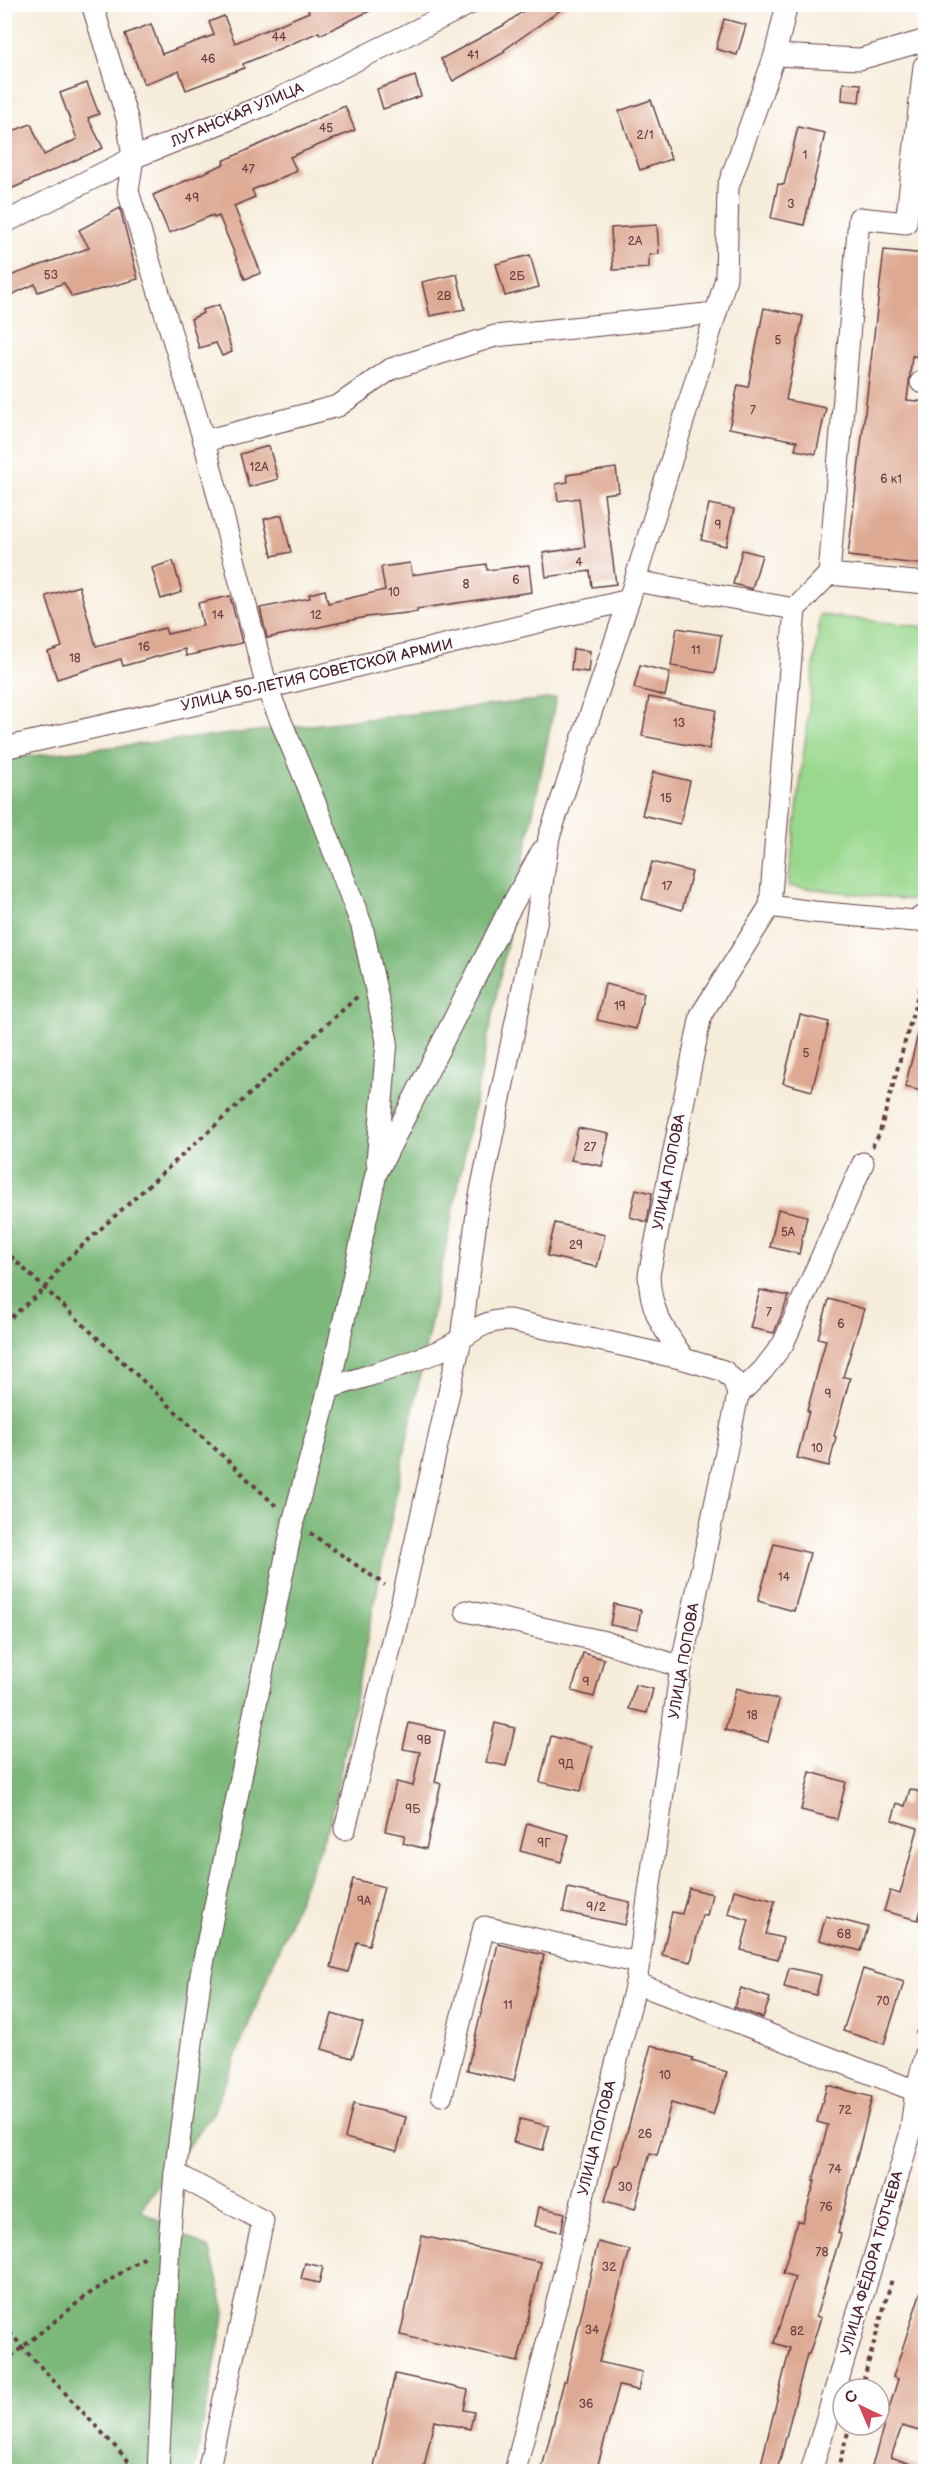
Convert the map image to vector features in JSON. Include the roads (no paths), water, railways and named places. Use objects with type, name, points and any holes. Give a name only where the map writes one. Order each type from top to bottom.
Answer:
[{"type":"street","points":[[92,4],[127,118],[133,158],[128,191],[204,441],[267,688],[362,926],[387,1041],[376,1174],[329,1388],[293,1522],[201,1974],[175,2173],[169,2241],[158,2472]]},
{"type":"street","name":"ЛУГАНСКАЯ УЛИЦА","points":[[4,223],[133,158],[268,104],[469,4]]},
{"type":"street","points":[[376,1174],[506,916],[549,837],[632,590],[726,278],[728,187],[775,55],[787,4]]},
{"type":"street","points":[[775,55],[860,58],[926,40]]},
{"type":"street","points":[[924,66],[906,223],[859,218],[829,574],[795,609],[770,906],[915,921],[926,914]]},
{"type":"street","points":[[204,441],[338,406],[391,369],[495,336],[716,313]]},
{"type":"street","points":[[829,574],[926,583]]},
{"type":"street","points":[[632,590],[795,609]]},
{"type":"street","name":"УЛИЦА 50-ЛЕТИЯ СОВЕТСКОЙ АРМИИ","points":[[4,748],[267,688],[632,590]]},
{"type":"street","points":[[345,1830],[403,1597],[461,1339],[478,1205],[536,924],[549,837]]},
{"type":"street","name":"УЛИЦА ПОПОВА","points":[[684,1359],[656,1317],[649,1296],[649,1275],[701,1015],[770,906]]},
{"type":"street","points":[[329,1388],[441,1351],[479,1325],[495,1320],[509,1320],[684,1359],[724,1371],[734,1381],[738,1395],[763,1370],[783,1344],[863,1163]]},
{"type":"street","name":"УЛИЦА ПОПОВА","points":[[515,2472],[637,1973],[681,1667],[738,1395]]},
{"type":"street","points":[[466,1611],[605,1642],[681,1667]]},
{"type":"street","points":[[442,2095],[484,1927],[637,1973],[916,2091]]},
{"type":"street","name":"УЛИЦА ФЁДОРА ТЮТЧЕВА","points":[[812,2472],[918,2140],[916,2091],[926,2054]]},
{"type":"street","points":[[175,2173],[263,2221],[208,2472]]}]
